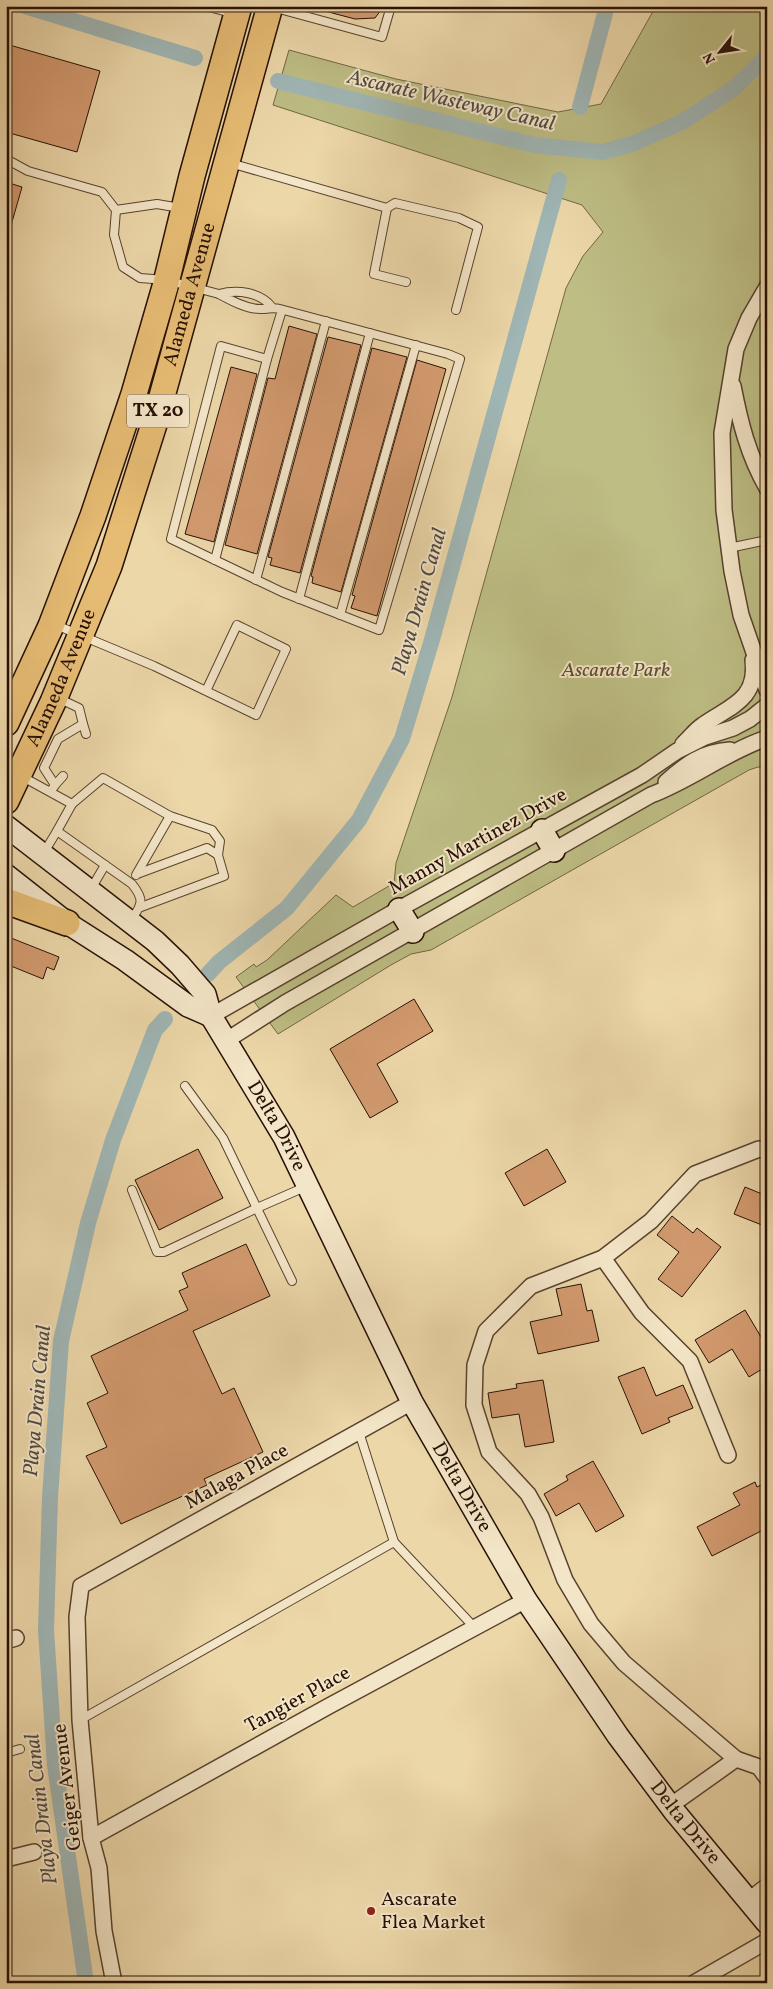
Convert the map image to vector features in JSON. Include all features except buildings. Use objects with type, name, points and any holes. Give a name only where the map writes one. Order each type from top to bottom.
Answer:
[{"type":"main road","name":"Alameda Avenue","points":[[6,801],[56,697],[109,566],[156,418],[270,6]]},
{"type":"main road","name":"Alameda Avenue","points":[[6,723],[52,623],[93,516],[134,394],[238,10]]},
{"type":"main road","points":[[6,699],[28,675]]},
{"type":"main road","name":"Delta Drive","points":[[6,826],[90,891],[136,918],[204,994],[211,1016],[284,1138],[412,1402],[526,1600],[618,1736],[670,1806],[767,1923]]},
{"type":"main road","points":[[542,830],[554,851]]},
{"type":"main road","points":[[6,874],[67,923],[188,1006],[211,1016]]},
{"type":"main road","points":[[6,901],[67,923]]},
{"type":"main road","points":[[399,908],[413,932]]},
{"type":"main road","points":[[114,954],[136,918]]},
{"type":"street","points":[[767,287],[749,318],[736,349],[722,433],[724,510],[736,589],[750,641],[767,690]]},
{"type":"street","points":[[731,380],[743,436],[755,467],[767,488]]},
{"type":"street","points":[[677,751],[701,726],[739,702],[749,692],[753,673],[750,641]]},
{"type":"street","name":"Manny Martinez Drive","points":[[211,1016],[399,908],[642,775],[677,751],[705,737],[733,728],[766,709]]},
{"type":"street","points":[[227,1040],[285,1003],[413,932],[651,795],[667,789],[740,749],[767,738]]},
{"type":"street","points":[[740,749],[767,748]]},
{"type":"street","points":[[767,1151],[759,1149],[694,1174],[651,1221],[603,1258],[531,1286],[486,1331],[475,1365],[474,1405],[489,1452],[528,1494],[541,1517],[565,1580],[591,1624],[624,1663],[736,1759],[759,1767],[767,1778]]},
{"type":"street","points":[[603,1258],[642,1313],[690,1361],[728,1455]]},
{"type":"street","name":"Malaga Place","points":[[81,1586],[412,1402]]},
{"type":"street","name":"Geiger Avenue","points":[[81,1586],[77,1618],[80,1720],[91,1838],[99,1868],[104,1931],[114,1983]]},
{"type":"street","name":"Tangier Place","points":[[91,1838],[526,1600]]},
{"type":"street","points":[[670,1806],[736,1759]]},
{"type":"street","points":[[6,1859],[34,1852]]},
{"type":"street","points":[[748,1901],[767,1886]]},
{"type":"street","points":[[694,1983],[767,1941]]},
{"type":"lane","points":[[270,6],[382,37],[391,6]]},
{"type":"lane","points":[[210,7],[238,10]]},
{"type":"lane","points":[[6,159],[28,172],[102,192],[116,210],[114,235],[123,267],[140,278],[166,280],[219,294],[232,301],[261,310],[272,307],[416,345],[460,359],[379,630],[299,599],[171,540],[221,346],[267,359]]},
{"type":"lane","points":[[228,163],[387,208]]},
{"type":"lane","points":[[406,282],[374,274],[387,208],[395,203],[459,218],[478,227],[456,310]]},
{"type":"lane","points":[[116,210],[157,204],[184,209]]},
{"type":"lane","points":[[219,294],[233,290],[266,298],[272,307]]},
{"type":"lane","points":[[215,560],[267,359],[282,310]]},
{"type":"lane","points":[[256,580],[326,321]]},
{"type":"lane","points":[[299,599],[370,333]]},
{"type":"lane","points":[[340,615],[416,345]]},
{"type":"lane","points":[[729,548],[767,540]]},
{"type":"lane","points":[[52,623],[256,715],[286,649],[237,625],[206,691]]},
{"type":"lane","points":[[56,697],[79,708],[86,734]]},
{"type":"lane","points":[[53,788],[44,768],[58,739],[83,724]]},
{"type":"lane","points":[[19,775],[53,788],[72,804]]},
{"type":"lane","points":[[42,854],[72,804],[102,775],[170,816],[212,830],[220,841],[218,854],[224,876],[136,918]]},
{"type":"lane","points":[[53,788],[63,776]]},
{"type":"lane","points":[[132,884],[170,816]]},
{"type":"lane","points":[[57,831],[132,884],[140,894],[136,918]]},
{"type":"lane","points":[[137,874],[207,848],[218,854]]},
{"type":"lane","points":[[90,891],[105,865]]},
{"type":"lane","points":[[185,1086],[223,1138],[292,1281]]},
{"type":"lane","points":[[132,1190],[157,1252],[164,1252],[307,1186]]},
{"type":"lane","points":[[359,1432],[394,1542],[474,1627]]},
{"type":"lane","points":[[80,1720],[394,1542]]},
{"type":"lane","points":[[6,1753],[20,1749]]},
{"type":"green space","name":"Ascarate Park","points":[[656,6],[767,6],[767,768],[758,767],[749,770],[431,950],[411,954],[391,965],[278,1034],[236,977],[254,964],[256,967],[267,960],[336,895],[353,907],[394,883],[396,863],[452,697],[566,288],[583,256],[603,232],[582,205],[273,105],[289,50],[396,79],[558,112],[601,104]]},
{"type":"waterway","name":"Ascarate Wasteway Canal","points":[[25,6],[195,58]]},
{"type":"waterway","name":"Playa Drain Canal","points":[[580,107],[607,6]]},
{"type":"waterway","name":"Ascarate Wasteway Canal","points":[[278,81],[534,145],[602,152],[632,144],[682,122],[733,89],[767,56]]},
{"type":"waterway","name":"Playa Drain Canal","points":[[208,974],[219,962],[287,908],[359,820],[402,739],[431,643],[559,180]]},
{"type":"waterway","name":"Playa Drain Canal","points":[[86,1983],[55,1765],[46,1630],[50,1497],[61,1341],[88,1223],[113,1140],[155,1030],[165,1019]]},
{"type":"place","name":"Ascarate Flea Market","points":[[371,1911]]}]
